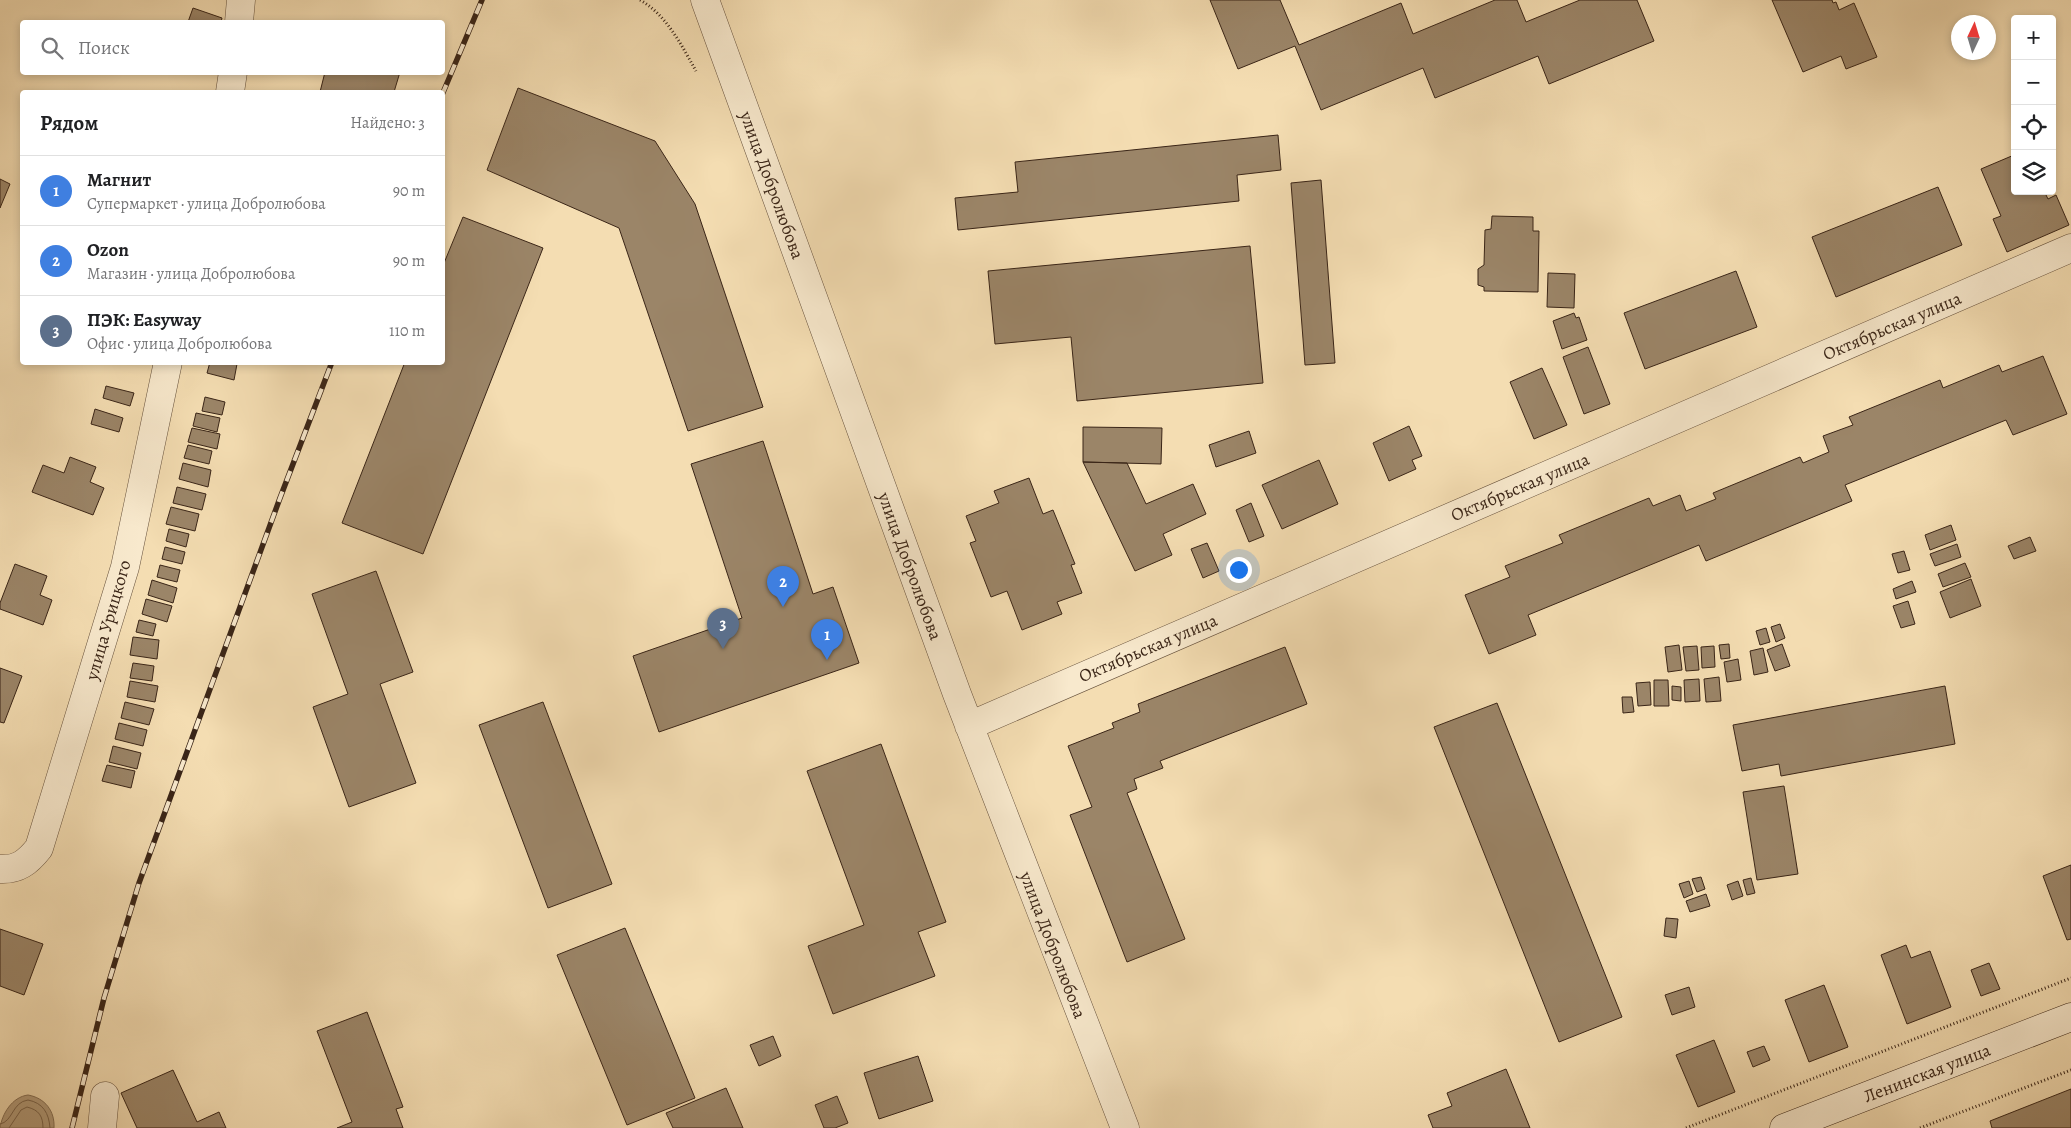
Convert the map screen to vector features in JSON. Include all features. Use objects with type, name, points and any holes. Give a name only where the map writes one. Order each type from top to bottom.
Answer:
[{"type":"street","points":[[239,20],[242,0]]},
{"type":"street","name":"улица Добролюбова","points":[[705,0],[969,726],[1125,1128]]},
{"type":"street","points":[[230,90],[232,75]]},
{"type":"street","name":"Октябрьская улица","points":[[969,726],[2071,248]]},
{"type":"street","name":"улица Урицкого","points":[[10,868],[30,860],[39,848],[125,567],[167,365]]},
{"type":"street","name":"Ленинская улица","points":[[1784,1128],[2071,1017]]},
{"type":"street","points":[[102,1128],[106,1096]]},
{"type":"path","points":[[1686,1128],[2071,978]]},
{"type":"path","points":[[1920,1128],[2071,1070]]},
{"type":"water","points":[[28,1095],[39,1099],[48,1106],[53,1116],[54,1128],[0,1128],[3,1117],[9,1107],[17,1099]]},
{"type":"building","points":[[1210,0],[1280,0],[1299,45],[1401,3],[1413,34],[1495,0],[1517,0],[1526,22],[1580,0],[1637,0],[1654,41],[1549,84],[1538,56],[1435,98],[1423,68],[1321,110],[1295,46],[1238,69]]},
{"type":"building","points":[[1772,0],[1832,0],[1833,3],[1836,2],[1839,10],[1854,3],[1877,57],[1846,69],[1841,56],[1803,72]]},
{"type":"building","points":[[193,8],[222,18],[222,20],[189,20]]},
{"type":"building","points":[[324,75],[399,75],[395,90],[320,90]]},
{"type":"building","points":[[518,88],[655,141],[695,204],[763,407],[688,431],[619,228],[487,170]]},
{"type":"building","points":[[1278,135],[1281,170],[1237,175],[1239,201],[958,230],[955,198],[1018,192],[1015,162]]},
{"type":"building","points":[[2011,156],[2011,195],[2046,195],[2048,199],[2056,195],[2069,225],[2007,252],[1993,219],[2001,216],[1981,169]]},
{"type":"building","points":[[0,179],[10,184],[0,208]]},
{"type":"building","points":[[1321,180],[1335,363],[1305,365],[1291,183]]},
{"type":"building","points":[[1938,187],[1962,245],[1836,297],[1812,237]]},
{"type":"building","points":[[1492,216],[1533,217],[1533,231],[1539,231],[1538,292],[1484,291],[1484,287],[1478,285],[1478,269],[1484,265],[1485,230],[1491,229]]},
{"type":"building","points":[[463,217],[543,248],[423,554],[342,523],[404,365],[445,365],[445,261]]},
{"type":"building","points":[[1250,246],[1263,383],[1077,401],[1071,337],[995,344],[988,271]]},
{"type":"building","points":[[1736,271],[1757,327],[1645,369],[1624,313]]},
{"type":"building","points":[[1548,273],[1575,274],[1574,308],[1547,307]]},
{"type":"building","points":[[1574,313],[1576,318],[1579,317],[1587,340],[1562,349],[1553,321]]},
{"type":"building","points":[[1588,347],[1610,404],[1584,414],[1563,357]]},
{"type":"building","points":[[2043,356],[2067,414],[2013,435],[2006,420],[1845,485],[1852,501],[1706,561],[1699,545],[1528,615],[1536,635],[1489,654],[1465,595],[1510,577],[1505,566],[1563,543],[1559,535],[1649,498],[1653,506],[1680,495],[1686,511],[1716,499],[1713,493],[1800,457],[1803,463],[1829,452],[1823,436],[1853,425],[1849,417],[1940,380],[1943,388],[1999,365],[2002,372]]},
{"type":"building","points":[[209,365],[237,365],[234,380],[207,373]]},
{"type":"building","points":[[1542,368],[1567,425],[1534,439],[1510,382]]},
{"type":"building","points":[[106,386],[134,393],[130,406],[103,398]]},
{"type":"building","points":[[205,397],[225,402],[222,415],[202,411]]},
{"type":"building","points":[[95,409],[123,418],[119,432],[91,424]]},
{"type":"building","points":[[196,413],[220,418],[217,432],[193,426]]},
{"type":"building","points":[[1409,426],[1422,456],[1412,460],[1416,469],[1389,481],[1373,443]]},
{"type":"building","points":[[1083,427],[1162,428],[1161,464],[1083,462]]},
{"type":"building","points":[[192,428],[220,434],[217,449],[188,442]]},
{"type":"building","points":[[1249,431],[1256,453],[1216,467],[1209,445]]},
{"type":"building","points":[[763,441],[813,594],[833,587],[859,663],[659,732],[633,656],[742,618],[691,464]]},
{"type":"building","points":[[188,445],[212,451],[209,464],[184,458]]},
{"type":"building","points":[[70,457],[96,467],[90,482],[104,488],[93,515],[32,492],[43,465],[64,473]]},
{"type":"building","points":[[1319,460],[1338,504],[1282,529],[1262,485]]},
{"type":"building","points":[[1083,462],[1127,463],[1146,504],[1193,484],[1206,514],[1163,534],[1172,555],[1135,571]]},
{"type":"building","points":[[183,463],[211,470],[208,487],[179,479]]},
{"type":"building","points":[[1029,478],[1043,514],[1053,510],[1075,564],[1071,565],[1082,593],[1057,602],[1062,614],[1022,630],[1007,591],[991,597],[970,543],[976,541],[966,516],[999,503],[994,491]]},
{"type":"building","points":[[177,487],[206,494],[202,510],[173,503]]},
{"type":"building","points":[[1251,503],[1264,536],[1249,542],[1236,510]]},
{"type":"building","points":[[171,507],[199,514],[195,531],[166,524]]},
{"type":"building","points":[[1951,525],[1956,540],[1930,550],[1925,535]]},
{"type":"building","points":[[169,529],[189,534],[186,547],[166,541]]},
{"type":"building","points":[[2030,537],[2036,551],[2014,559],[2008,546]]},
{"type":"building","points":[[1207,543],[1219,571],[1203,578],[1191,549]]},
{"type":"building","points":[[1957,544],[1961,557],[1935,566],[1930,554]]},
{"type":"building","points":[[165,547],[185,552],[182,564],[162,559]]},
{"type":"building","points":[[1904,551],[1910,570],[1898,573],[1892,554]]},
{"type":"building","points":[[1965,563],[1971,577],[1943,587],[1938,574]]},
{"type":"building","points":[[15,564],[47,576],[40,595],[52,600],[43,625],[0,609],[0,603]]},
{"type":"building","points":[[160,565],[180,570],[177,582],[157,577]]},
{"type":"building","points":[[376,571],[413,672],[380,684],[416,783],[349,807],[313,707],[348,694],[312,594]]},
{"type":"building","points":[[1971,579],[1981,606],[1950,618],[1940,592]]},
{"type":"building","points":[[152,580],[177,588],[173,603],[148,595]]},
{"type":"building","points":[[1912,581],[1916,592],[1896,599],[1893,589]]},
{"type":"building","points":[[146,599],[172,606],[167,622],[142,614]]},
{"type":"building","points":[[1908,601],[1915,624],[1901,628],[1893,606]]},
{"type":"building","points":[[139,620],[156,624],[153,636],[136,632]]},
{"type":"building","points":[[1780,624],[1785,638],[1776,642],[1771,627]]},
{"type":"building","points":[[1766,628],[1770,642],[1760,645],[1756,631]]},
{"type":"building","points":[[133,637],[159,640],[157,659],[130,655]]},
{"type":"building","points":[[1729,644],[1730,658],[1721,659],[1719,645]]},
{"type":"building","points":[[1782,644],[1790,666],[1775,671],[1767,650]]},
{"type":"building","points":[[1679,645],[1682,670],[1668,672],[1665,647]]},
{"type":"building","points":[[1697,646],[1699,670],[1686,671],[1683,647]]},
{"type":"building","points":[[1714,646],[1715,667],[1702,668],[1701,647]]},
{"type":"building","points":[[1285,647],[1307,704],[1160,761],[1163,768],[1134,779],[1137,789],[1127,793],[1185,939],[1127,962],[1070,815],[1092,807],[1068,746],[1114,728],[1112,723],[1140,712],[1138,704]]},
{"type":"building","points":[[1763,648],[1768,672],[1754,675],[1750,651]]},
{"type":"building","points":[[1738,659],[1741,680],[1727,682],[1724,662]]},
{"type":"building","points":[[133,663],[154,666],[152,681],[130,678]]},
{"type":"building","points":[[0,668],[22,676],[4,723],[0,722]]},
{"type":"building","points":[[1719,677],[1721,701],[1706,702],[1704,679]]},
{"type":"building","points":[[1699,679],[1700,701],[1685,702],[1684,680]]},
{"type":"building","points":[[1654,680],[1668,680],[1669,706],[1654,706]]},
{"type":"building","points":[[130,681],[158,686],[155,702],[127,697]]},
{"type":"building","points":[[1650,682],[1651,705],[1638,706],[1636,683]]},
{"type":"building","points":[[1672,686],[1681,687],[1681,701],[1672,700]]},
{"type":"building","points":[[1945,686],[1955,744],[1781,776],[1779,764],[1742,771],[1733,725]]},
{"type":"building","points":[[1622,697],[1632,697],[1634,712],[1623,713]]},
{"type":"building","points":[[125,702],[154,709],[149,725],[121,718]]},
{"type":"building","points":[[543,702],[612,884],[548,908],[479,725]]},
{"type":"building","points":[[1497,703],[1622,1017],[1559,1042],[1434,727]]},
{"type":"building","points":[[119,723],[147,730],[143,746],[115,739]]},
{"type":"building","points":[[881,744],[946,922],[918,932],[935,976],[833,1014],[808,946],[864,925],[807,771]]},
{"type":"building","points":[[113,746],[141,753],[137,769],[109,762]]},
{"type":"building","points":[[107,765],[135,771],[131,788],[102,781]]},
{"type":"building","points":[[1784,786],[1798,874],[1757,880],[1743,792]]},
{"type":"building","points":[[2071,865],[2071,939],[2067,940],[2043,876]]},
{"type":"building","points":[[1701,877],[1705,889],[1697,892],[1692,879]]},
{"type":"building","points":[[1751,878],[1755,893],[1747,895],[1743,880]]},
{"type":"building","points":[[1689,881],[1693,894],[1684,898],[1679,884]]},
{"type":"building","points":[[1738,881],[1743,896],[1732,900],[1727,885]]},
{"type":"building","points":[[1706,894],[1710,906],[1690,912],[1686,901]]},
{"type":"building","points":[[1666,918],[1678,919],[1676,938],[1664,936]]},
{"type":"building","points":[[625,928],[695,1098],[627,1125],[557,955]]},
{"type":"building","points":[[0,929],[43,944],[24,995],[0,986]]},
{"type":"building","points":[[1906,945],[1911,958],[1930,951],[1951,1007],[1907,1024],[1881,955]]},
{"type":"building","points":[[1989,963],[2000,989],[1981,996],[1971,970]]},
{"type":"building","points":[[1824,985],[1848,1047],[1809,1062],[1785,1000]]},
{"type":"building","points":[[1689,987],[1695,1007],[1672,1015],[1665,995]]},
{"type":"building","points":[[367,1012],[403,1107],[396,1109],[403,1128],[337,1128],[352,1122],[317,1031]]},
{"type":"building","points":[[773,1036],[781,1056],[759,1066],[750,1045]]},
{"type":"building","points":[[1714,1040],[1735,1092],[1698,1107],[1676,1055]]},
{"type":"building","points":[[1764,1046],[1770,1060],[1753,1067],[1747,1052]]},
{"type":"building","points":[[918,1056],[933,1101],[879,1119],[864,1073]]},
{"type":"building","points":[[1506,1069],[1530,1128],[1433,1128],[1428,1115],[1452,1106],[1447,1093]]},
{"type":"building","points":[[173,1070],[197,1122],[219,1112],[226,1128],[137,1128],[121,1093]]},
{"type":"building","points":[[726,1088],[743,1128],[673,1128],[666,1113]]},
{"type":"building","points":[[2071,1089],[2071,1128],[1992,1128],[1990,1121]]},
{"type":"building","points":[[837,1096],[848,1123],[835,1128],[824,1128],[815,1105]]},
{"type":"railway","points":[[444,90],[482,0]]},
{"type":"railway","points":[[72,1128],[104,998],[139,883],[331,365]]},
{"type":"place","name":"Ozon","points":[[783,607]]},
{"type":"place","name":"ПЭК: Easyway","points":[[723,649]]},
{"type":"place","name":"Магнит","points":[[827,660]]}]
